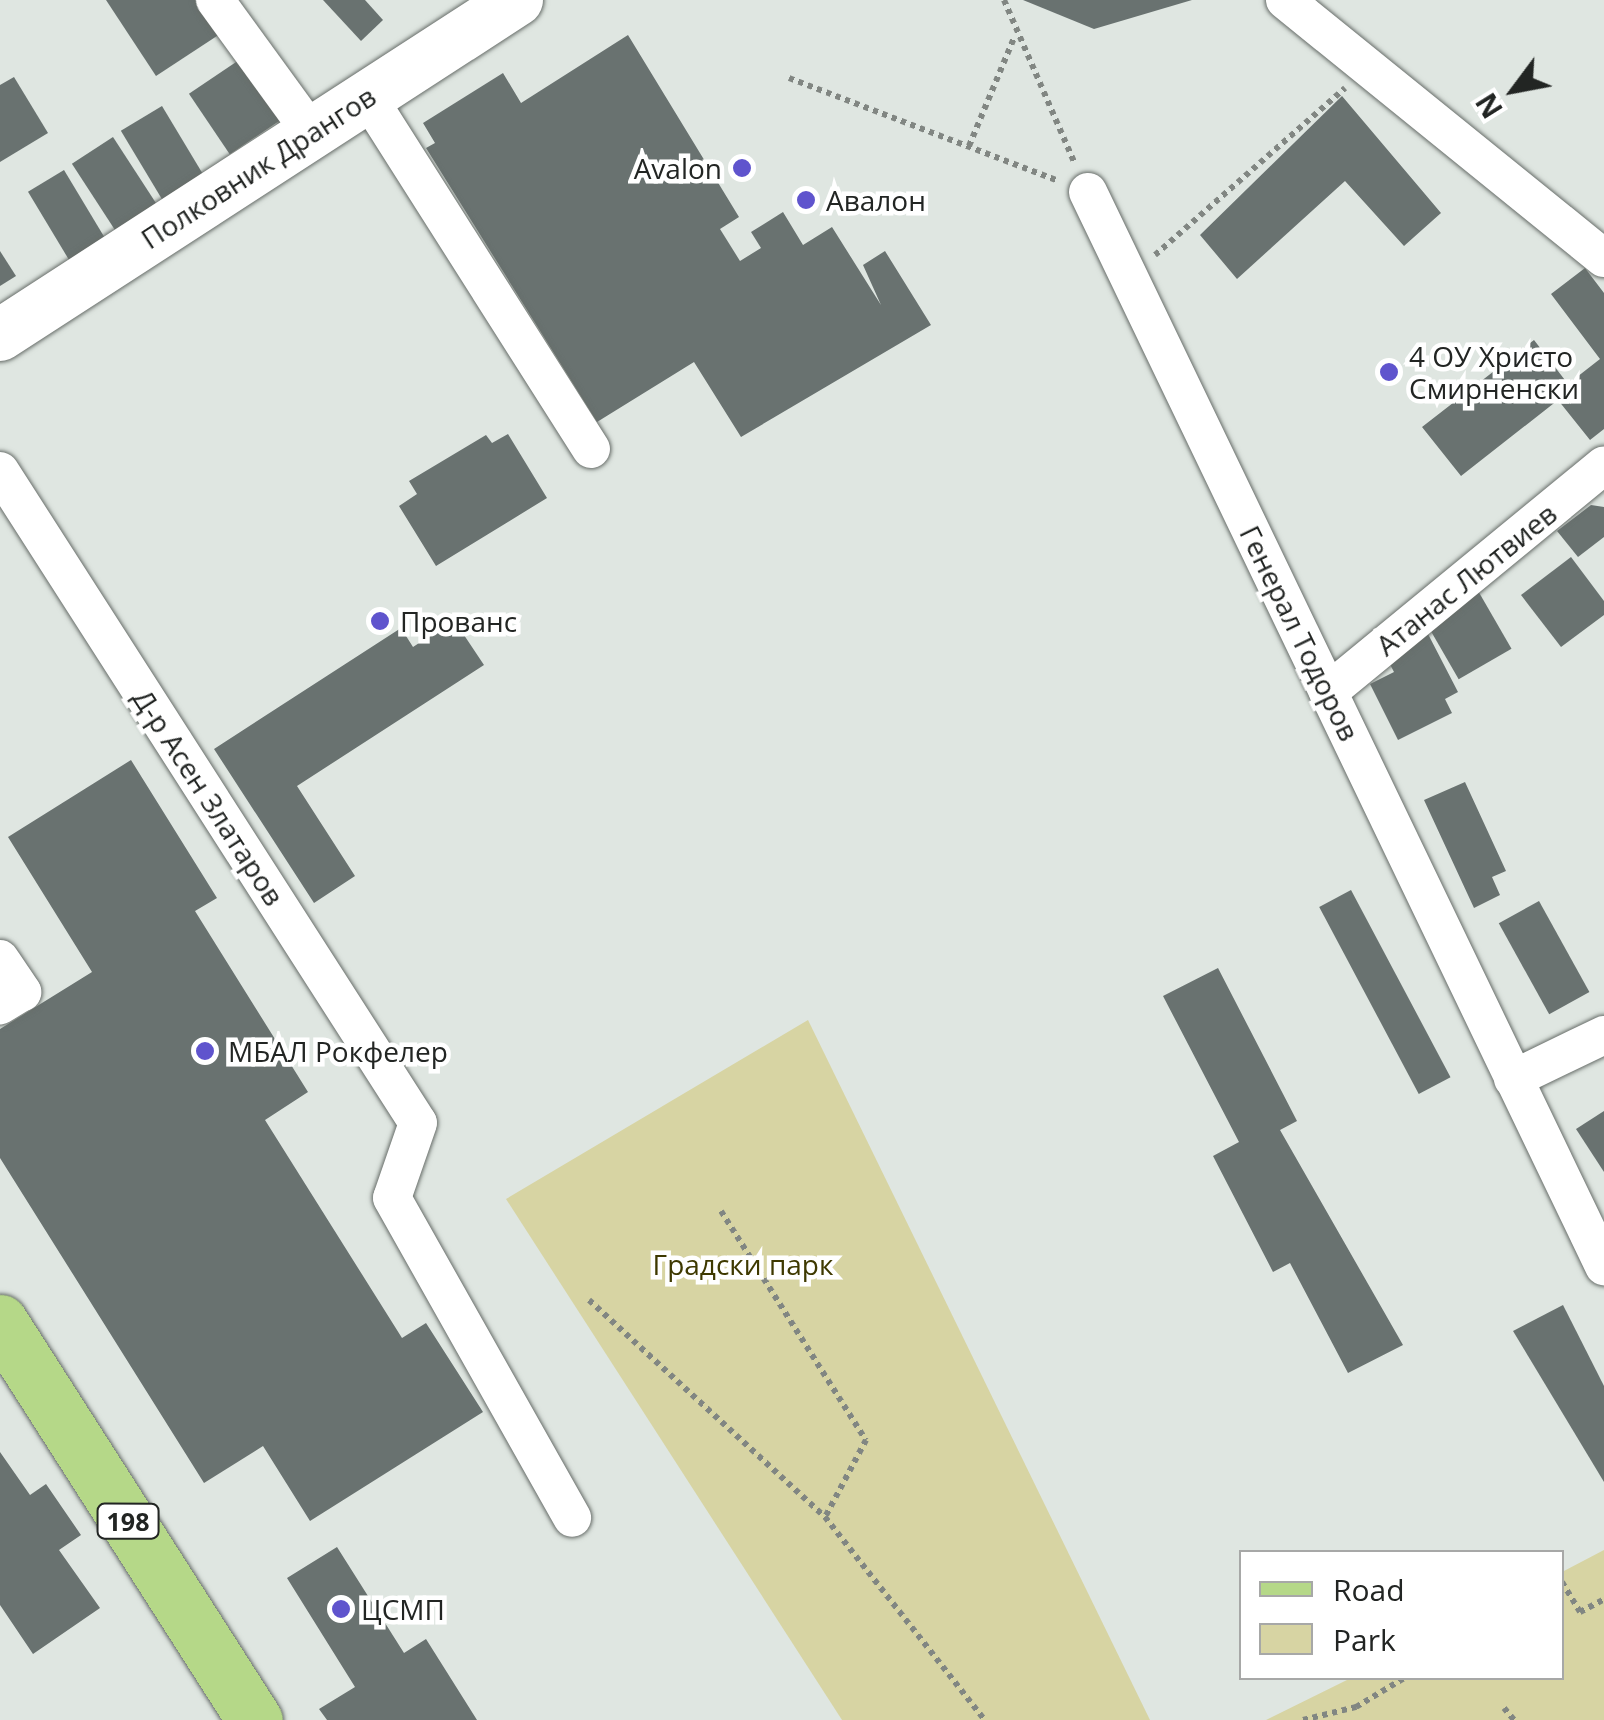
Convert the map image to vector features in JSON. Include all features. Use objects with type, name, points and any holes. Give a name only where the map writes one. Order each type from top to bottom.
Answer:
[{"type":"main road","name":"198","points":[[0,1322],[255,1720]]},
{"type":"street","points":[[214,0],[311,132]]},
{"type":"street","name":"Полковник Дрангов","points":[[0,335],[517,0]]},
{"type":"street","points":[[1285,0],[1604,258]]},
{"type":"street","points":[[367,96],[590,448]]},
{"type":"street","name":"Генерал Тодоров","points":[[1088,192],[1604,1266]]},
{"type":"street","name":"Атанас Лютвиев","points":[[1328,692],[1604,465]]},
{"type":"street","name":"Д-р Асен Златаров","points":[[0,471],[418,1123],[392,1198],[572,1518]]},
{"type":"street","points":[[0,959],[22,992],[0,1006]]},
{"type":"street","points":[[1514,1079],[1604,1035]]},
{"type":"path","points":[[1004,0],[1014,38],[1088,192]]},
{"type":"path","points":[[969,146],[1014,38]]},
{"type":"path","points":[[1130,278],[1368,67]]},
{"type":"path","points":[[789,78],[1088,192]]},
{"type":"path","points":[[721,1211],[866,1440],[825,1517]]},
{"type":"path","points":[[588,1300],[825,1517],[985,1720]]},
{"type":"path","points":[[1564,1585],[1580,1612],[1604,1599]]},
{"type":"path","points":[[1303,1720],[1356,1707],[1401,1680]]},
{"type":"path","points":[[1504,1708],[1514,1720]]},
{"type":"green space","name":"Градски парк","points":[[808,1020],[1150,1720],[842,1720],[506,1199]]},
{"type":"green space","points":[[1604,1550],[1604,1720],[1266,1720],[1347,1680],[1564,1680],[1564,1571]]},
{"type":"building","points":[[106,0],[198,0],[220,34],[156,76]]},
{"type":"building","points":[[323,0],[365,0],[383,20],[361,41]]},
{"type":"building","points":[[1023,0],[1192,0],[1094,29]]},
{"type":"building","points":[[628,35],[739,217],[720,229],[740,261],[761,248],[751,232],[783,212],[803,245],[832,227],[881,305],[863,265],[885,251],[931,325],[741,437],[694,362],[597,422],[426,148],[435,143],[423,123],[503,73],[521,103]]},
{"type":"building","points":[[242,58],[283,119],[230,154],[189,94]]},
{"type":"building","points":[[14,77],[48,133],[0,162],[0,85]]},
{"type":"building","points":[[1342,96],[1441,213],[1404,246],[1345,181],[1237,279],[1200,235]]},
{"type":"building","points":[[162,106],[204,176],[163,201],[121,131]]},
{"type":"building","points":[[113,137],[157,204],[115,231],[72,164]]},
{"type":"building","points":[[64,170],[105,239],[69,260],[28,192]]},
{"type":"building","points":[[0,251],[16,276],[0,286]]},
{"type":"building","points":[[1585,268],[1604,293],[1604,429],[1590,440],[1558,400],[1461,476],[1422,427],[1534,340],[1568,384],[1600,359],[1551,294]]},
{"type":"building","points":[[508,434],[547,498],[436,566],[399,506],[417,494],[409,481],[486,435],[492,443]]},
{"type":"building","points":[[1591,505],[1604,507],[1604,537],[1578,557],[1557,531]]},
{"type":"building","points":[[1571,557],[1604,601],[1604,615],[1561,647],[1521,595]]},
{"type":"building","points":[[1477,589],[1512,649],[1459,679],[1424,620]]},
{"type":"building","points":[[454,620],[484,665],[297,786],[355,876],[314,903],[214,749],[401,628],[413,647]]},
{"type":"building","points":[[1428,634],[1458,692],[1445,699],[1452,713],[1398,740],[1370,684],[1394,672],[1385,655]]},
{"type":"building","points":[[131,760],[217,898],[195,911],[308,1092],[265,1120],[402,1338],[426,1323],[483,1412],[310,1521],[263,1446],[204,1483],[0,1158],[0,1029],[92,972],[8,837]]},
{"type":"building","points":[[1465,782],[1506,871],[1492,877],[1500,895],[1474,908],[1424,800]]},
{"type":"building","points":[[1351,890],[1451,1077],[1419,1094],[1319,907]]},
{"type":"building","points":[[1539,901],[1589,992],[1549,1014],[1499,923]]},
{"type":"building","points":[[1218,968],[1297,1121],[1280,1130],[1403,1345],[1348,1373],[1290,1263],[1273,1272],[1213,1156],[1239,1142],[1163,996]]},
{"type":"building","points":[[1604,1111],[1604,1172],[1576,1129]]},
{"type":"building","points":[[1563,1305],[1604,1386],[1604,1482],[1513,1331]]},
{"type":"building","points":[[0,1452],[30,1495],[46,1484],[81,1535],[59,1550],[100,1608],[33,1654],[0,1605]]},
{"type":"building","name":"ЦСМП","points":[[337,1547],[404,1653],[426,1639],[477,1720],[327,1720],[319,1709],[355,1687],[287,1578]]},
{"type":"place","name":"Avalon","points":[[742,168]]},
{"type":"place","name":"Авалон","points":[[806,200]]},
{"type":"place","name":"4 ОУ Христо Смирненски","points":[[1389,372]]},
{"type":"place","name":"Прованс","points":[[380,621]]},
{"type":"place","name":"МБАЛ Рокфелер","points":[[205,1051]]},
{"type":"place","name":"ЦСМП","points":[[341,1609]]}]
